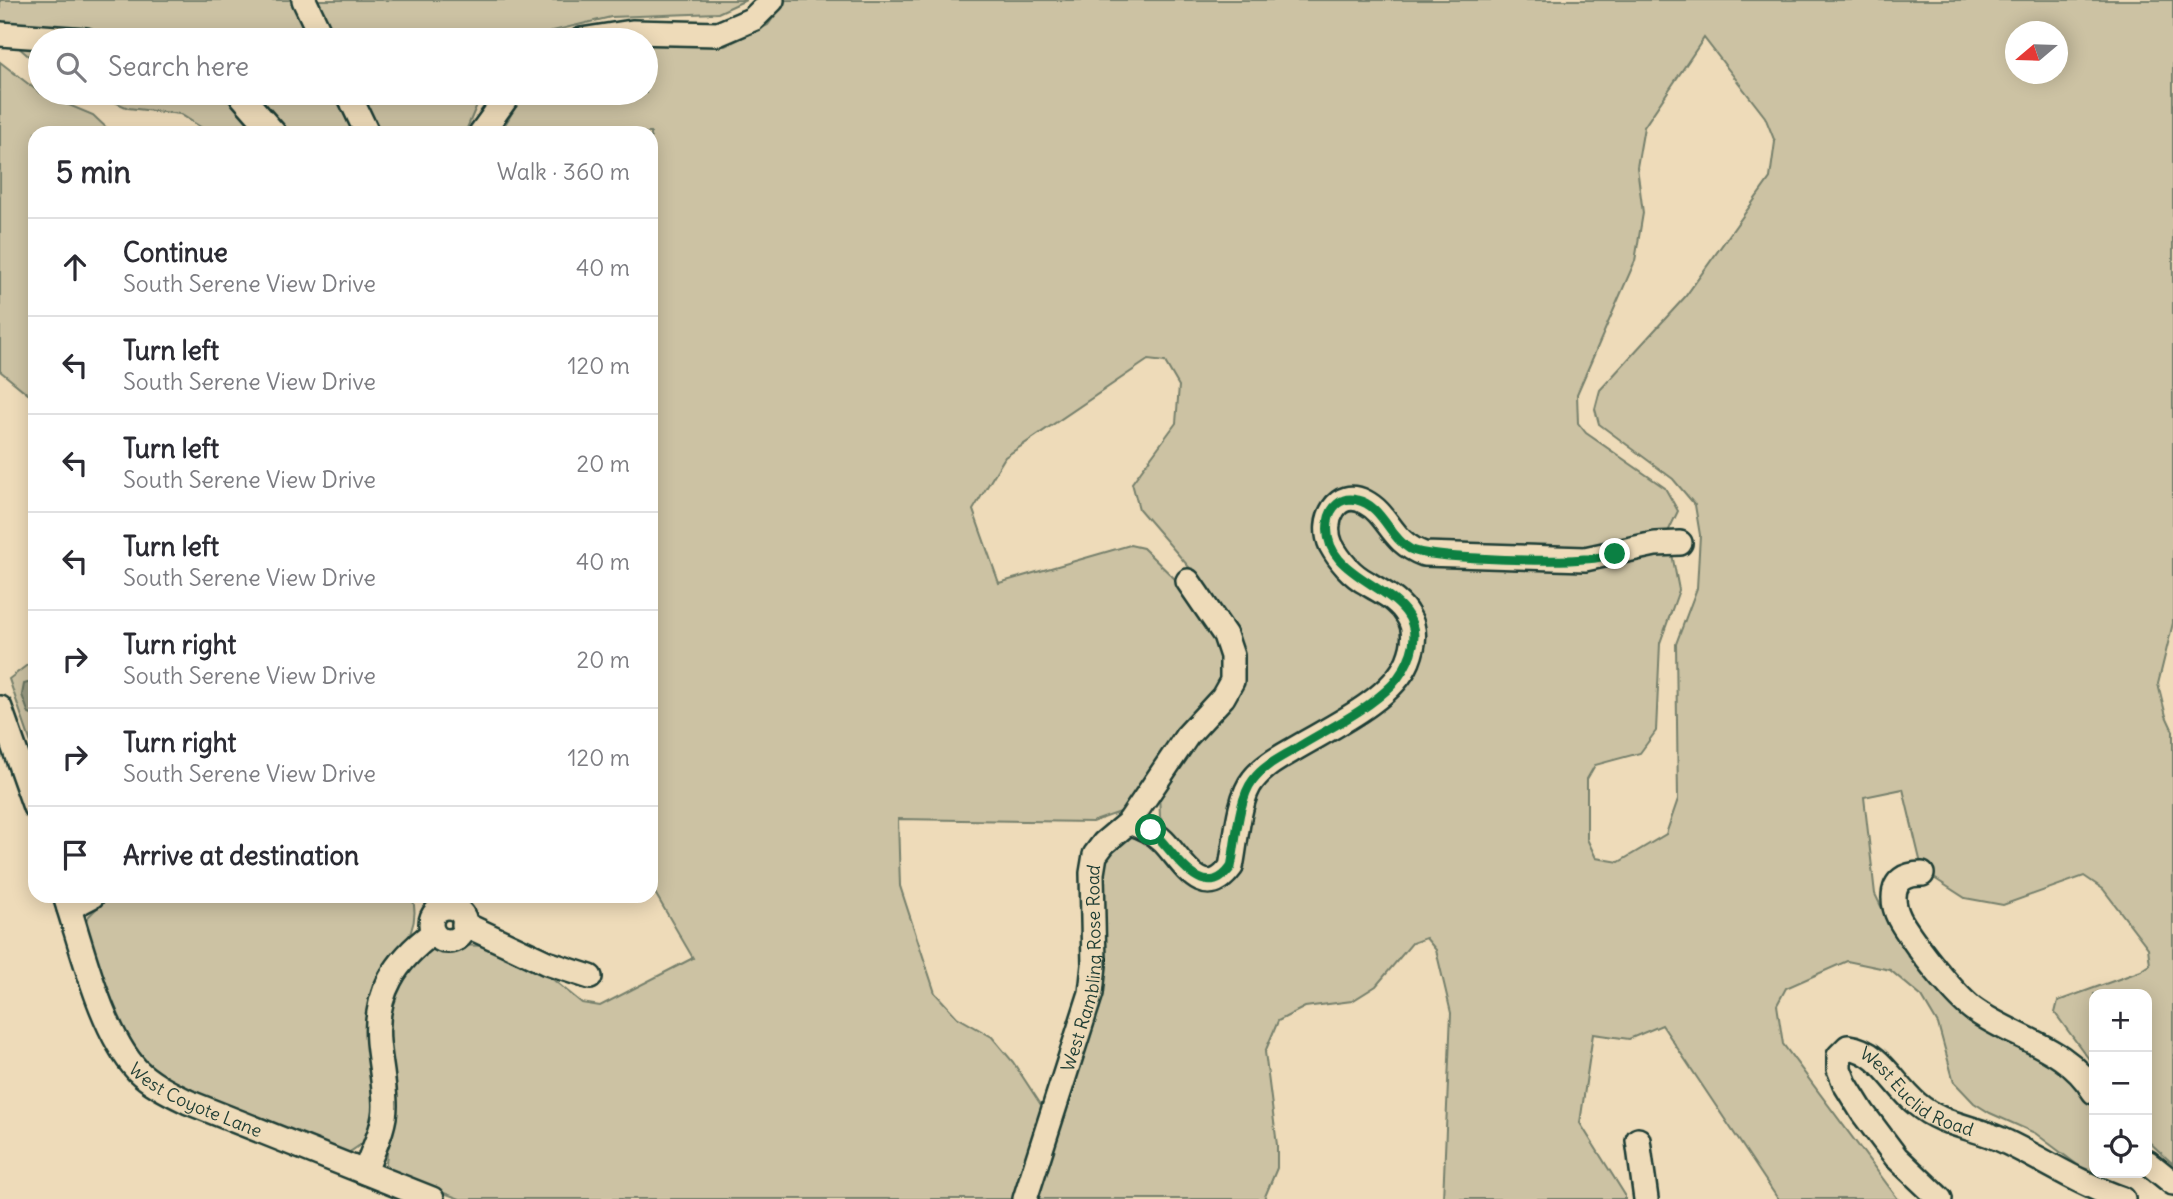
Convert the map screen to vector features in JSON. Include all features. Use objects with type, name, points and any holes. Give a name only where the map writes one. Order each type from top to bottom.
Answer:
[{"type":"street","points":[[304,0],[317,28]]},
{"type":"street","points":[[658,33],[718,34],[753,19],[772,0]]},
{"type":"street","points":[[0,34],[28,36]]},
{"type":"street","points":[[250,105],[268,126]]},
{"type":"street","points":[[353,105],[363,126]]},
{"type":"street","points":[[486,126],[501,105]]},
{"type":"street","points":[[1129,822],[1151,830],[1190,874],[1203,881],[1216,881],[1225,876],[1231,867],[1243,803],[1251,782],[1267,765],[1369,704],[1393,684],[1407,664],[1414,645],[1413,625],[1407,612],[1394,598],[1364,582],[1348,569],[1330,543],[1328,520],[1331,510],[1338,502],[1354,499],[1365,502],[1402,543],[1424,554],[1585,559],[1655,544],[1680,543]]},
{"type":"street","name":"West Rambling Rose Road","points":[[1025,1199],[1091,993],[1094,965],[1092,873],[1095,855],[1104,843],[1129,822],[1187,736],[1223,697],[1231,681],[1232,656],[1225,635],[1188,581]]},
{"type":"street","points":[[0,708],[9,758],[28,794]]},
{"type":"street","points":[[1922,874],[1905,876],[1899,881],[1894,894],[1894,906],[1923,955],[1971,1008],[2057,1053],[2085,1076],[2089,1084]]},
{"type":"street","name":"West Coyote Lane","points":[[67,903],[104,1016],[120,1048],[138,1071],[160,1088],[188,1102],[432,1199]]},
{"type":"street","points":[[365,1172],[383,1124],[385,1107],[377,1038],[383,993],[430,915]]},
{"type":"street","points":[[430,915],[441,940],[452,941],[461,934],[464,924],[547,963],[590,977]]},
{"type":"street","name":"West Euclid Road","points":[[1940,1199],[1896,1157],[1844,1084],[1839,1069],[1839,1056],[1848,1046],[1858,1048],[1875,1059],[1918,1105],[1944,1120],[2004,1140],[2098,1191],[2123,1199]]},
{"type":"street","points":[[1638,1140],[1646,1199]]},
{"type":"street","points":[[2152,1166],[2173,1183]]},
{"type":"street","points":[[2170,1199],[2173,1193]]},
{"type":"shaded area","points":[[0,0],[296,0],[309,28],[28,28],[0,26]]},
{"type":"shaded area","points":[[313,0],[746,0],[718,13],[611,17],[565,28],[328,28]]},
{"type":"shaded area","points":[[786,0],[2173,0],[2173,623],[2158,684],[2166,716],[2173,731],[2173,1164],[2152,1145],[2152,989],[2091,989],[2141,971],[2150,965],[2148,948],[2103,889],[2084,876],[2003,905],[1965,898],[1934,878],[1921,864],[1903,789],[1864,797],[1875,894],[1893,931],[1974,1016],[2054,1056],[2075,1074],[2089,1094],[2089,1170],[2079,1166],[2035,1133],[1974,1103],[1954,1082],[1938,1024],[1922,997],[1890,970],[1847,961],[1786,988],[1777,1005],[1783,1044],[1898,1199],[1778,1199],[1662,1025],[1629,1039],[1593,1034],[1580,1123],[1625,1199],[1443,1199],[1451,1013],[1436,950],[1426,938],[1412,943],[1376,986],[1352,1001],[1305,1007],[1278,1021],[1265,1052],[1277,1145],[1277,1168],[1264,1199],[1032,1199],[1098,991],[1101,949],[1100,873],[1104,859],[1120,839],[1137,836],[1158,845],[1193,887],[1208,892],[1226,888],[1237,876],[1250,803],[1257,783],[1372,712],[1394,696],[1411,675],[1421,650],[1423,625],[1411,604],[1354,567],[1336,540],[1334,524],[1340,512],[1360,509],[1367,512],[1397,547],[1422,561],[1588,567],[1672,554],[1679,590],[1660,643],[1656,731],[1640,753],[1595,765],[1587,779],[1587,839],[1596,858],[1619,862],[1666,834],[1678,799],[1676,644],[1697,588],[1700,535],[1695,505],[1673,479],[1599,424],[1595,409],[1600,390],[1685,297],[1770,178],[1775,142],[1765,117],[1704,38],[1644,127],[1637,167],[1643,213],[1635,261],[1577,394],[1578,423],[1586,433],[1665,488],[1678,511],[1668,532],[1582,552],[1491,548],[1424,549],[1405,539],[1380,505],[1359,488],[1333,493],[1319,511],[1322,542],[1341,572],[1398,610],[1407,630],[1404,657],[1390,679],[1368,698],[1267,759],[1248,776],[1238,798],[1226,863],[1210,874],[1194,870],[1160,817],[1159,791],[1191,739],[1232,700],[1241,668],[1236,637],[1195,574],[1139,509],[1132,483],[1176,423],[1179,386],[1165,362],[1148,360],[1005,457],[973,510],[999,583],[1130,545],[1143,548],[1180,584],[1211,627],[1222,650],[1221,680],[1129,809],[1092,822],[898,819],[900,886],[935,993],[957,1017],[992,1037],[1013,1062],[1045,1111],[1015,1199],[460,1199],[385,1171],[392,1113],[383,1026],[390,996],[413,957],[426,950],[449,945],[491,946],[535,965],[582,1003],[600,1006],[693,958],[658,898],[658,126],[504,126],[517,105],[658,105],[658,43],[725,46],[768,25]]},
{"type":"shaded area","points":[[18,47],[28,47],[28,56]]},
{"type":"shaded area","points":[[0,62],[28,84],[28,105],[69,105],[93,115],[105,126],[28,126],[28,394],[0,371]]},
{"type":"shaded area","points":[[121,105],[240,105],[260,126],[199,126],[180,114]]},
{"type":"shaded area","points":[[263,105],[344,105],[354,126],[281,126]]},
{"type":"shaded area","points":[[366,105],[477,105],[468,126],[377,126]]},
{"type":"shaded area","points":[[28,664],[28,735],[9,679]]},
{"type":"shaded area","points":[[28,683],[28,711],[22,695],[24,684]]},
{"type":"shaded area","points":[[102,903],[413,903],[415,911],[409,937],[373,999],[370,1033],[374,1111],[372,1126],[365,1141],[346,1155],[200,1098],[154,1071],[129,1045],[121,1032],[103,987],[85,925],[87,918]]},
{"type":"shaded area","points":[[2089,990],[2089,1059],[2055,1013],[2058,1001]]},
{"type":"route","points":[[1151,830],[1190,874],[1203,881],[1216,881],[1225,876],[1231,867],[1243,803],[1251,782],[1267,765],[1369,704],[1393,684],[1407,664],[1414,645],[1413,625],[1407,612],[1394,598],[1364,582],[1348,569],[1330,543],[1328,520],[1331,510],[1338,502],[1345,499],[1365,502],[1402,543],[1424,554],[1550,559],[1585,559],[1615,554]]}]
